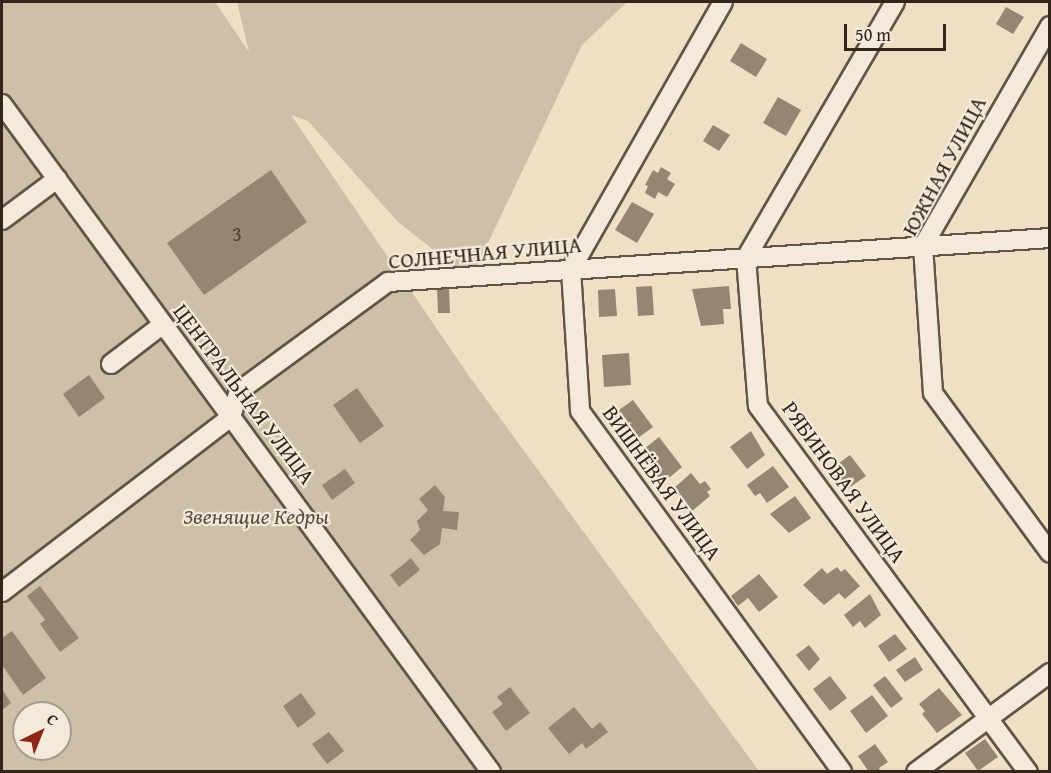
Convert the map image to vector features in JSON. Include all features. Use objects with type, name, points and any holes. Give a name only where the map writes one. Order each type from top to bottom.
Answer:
[{"type":"street","points":[[571,270],[723,2]]},
{"type":"street","points":[[746,258],[895,2]]},
{"type":"street","name":"ЮЖНАЯ УЛИЦА","points":[[1050,26],[923,246],[933,393],[1050,553]]},
{"type":"street","name":"ЦЕНТРАЛЬНАЯ УЛИЦА","points":[[2,104],[491,771]]},
{"type":"street","points":[[2,220],[57,179]]},
{"type":"street","name":"СОЛНЕЧНАЯ УЛИЦА","points":[[231,417],[239,391],[388,282],[1050,238]]},
{"type":"street","name":"РЯБИНОВАЯ УЛИЦА","points":[[746,258],[758,406],[1028,771]]},
{"type":"street","name":"ВИШНЁВАЯ УЛИЦА","points":[[571,270],[580,411],[842,771]]},
{"type":"street","points":[[111,364],[162,325]]},
{"type":"street","points":[[2,592],[231,417]]},
{"type":"street","points":[[916,771],[1050,673]]},
{"type":"green space","name":"Звенящие Кедры","points":[[2,2],[215,2],[249,52],[237,2],[627,2],[582,45],[471,279],[398,222],[308,121],[291,115],[469,376],[759,771],[2,772]]},
{"type":"building","points":[[1006,7],[1024,17],[1013,34],[996,24]]},
{"type":"building","points":[[741,43],[767,59],[756,77],[730,61]]},
{"type":"building","points":[[778,97],[801,110],[786,136],[763,123]]},
{"type":"building","points":[[713,125],[730,135],[719,151],[703,141]]},
{"type":"building","points":[[661,167],[671,173],[667,179],[675,184],[667,197],[658,192],[655,199],[645,193],[648,186],[645,185],[653,170],[658,173]]},
{"type":"building","points":[[271,170],[307,222],[204,295],[167,243]]},
{"type":"building","points":[[632,202],[654,214],[637,243],[615,230]]},
{"type":"building","points":[[652,286],[654,315],[638,316],[636,287]]},
{"type":"building","points":[[729,286],[731,309],[723,309],[724,324],[701,326],[692,289]]},
{"type":"building","points":[[437,289],[449,289],[450,313],[438,313]]},
{"type":"building","points":[[615,289],[617,316],[599,317],[598,290]]},
{"type":"building","points":[[629,353],[631,385],[604,387],[602,355]]},
{"type":"building","points":[[89,375],[105,398],[79,417],[63,394]]},
{"type":"building","points":[[357,388],[384,426],[360,443],[333,405]]},
{"type":"building","points":[[633,400],[653,427],[631,443],[612,415]]},
{"type":"building","points":[[751,431],[765,455],[747,469],[730,447]]},
{"type":"building","points":[[659,437],[682,467],[663,483],[639,453]]},
{"type":"building","points":[[850,455],[866,476],[843,492],[828,471]]},
{"type":"building","points":[[773,466],[789,487],[767,503],[760,493],[755,496],[747,485]]},
{"type":"building","points":[[345,469],[355,483],[332,500],[322,485]]},
{"type":"building","points":[[691,473],[700,484],[705,481],[711,489],[707,492],[710,496],[692,511],[674,488]]},
{"type":"building","points":[[435,485],[445,497],[443,511],[459,512],[457,530],[442,528],[440,544],[424,555],[410,540],[420,530],[417,521],[428,510],[419,499]]},
{"type":"building","points":[[795,496],[811,518],[789,533],[770,514]]},
{"type":"building","points":[[411,558],[420,570],[399,587],[390,575]]},
{"type":"building","points":[[837,567],[841,572],[845,569],[860,586],[845,599],[839,593],[824,605],[803,585],[822,568],[827,574]]},
{"type":"building","points":[[759,574],[778,597],[759,612],[748,598],[738,606],[731,596]]},
{"type":"building","points":[[40,586],[79,638],[60,652],[40,624],[45,620],[27,596]]},
{"type":"building","points":[[870,594],[881,615],[865,628],[860,621],[853,627],[844,615]]},
{"type":"building","points":[[12,631],[46,678],[23,695],[2,665],[2,638]]},
{"type":"building","points":[[895,634],[907,649],[889,662],[878,646]]},
{"type":"building","points":[[809,645],[820,659],[809,671],[796,655]]},
{"type":"building","points":[[915,657],[923,670],[905,682],[896,670]]},
{"type":"building","points":[[830,676],[847,698],[830,711],[813,689]]},
{"type":"building","points":[[885,676],[903,699],[891,708],[873,685]]},
{"type":"building","points":[[510,687],[530,713],[506,731],[492,712],[503,704],[497,697]]},
{"type":"building","points":[[939,688],[962,715],[937,733],[922,714],[925,711],[919,704]]},
{"type":"building","points":[[2,689],[11,703],[2,710]]},
{"type":"building","points":[[301,693],[316,714],[298,728],[283,706]]},
{"type":"building","points":[[872,695],[888,716],[866,733],[850,711]]},
{"type":"building","points":[[574,707],[592,729],[600,722],[608,732],[586,749],[582,743],[569,754],[548,728]]},
{"type":"building","points":[[329,732],[344,751],[327,764],[312,744]]},
{"type":"building","points":[[985,739],[998,757],[978,771],[965,753]]},
{"type":"building","points":[[875,744],[888,762],[879,768],[881,772],[869,772],[858,756]]}]
